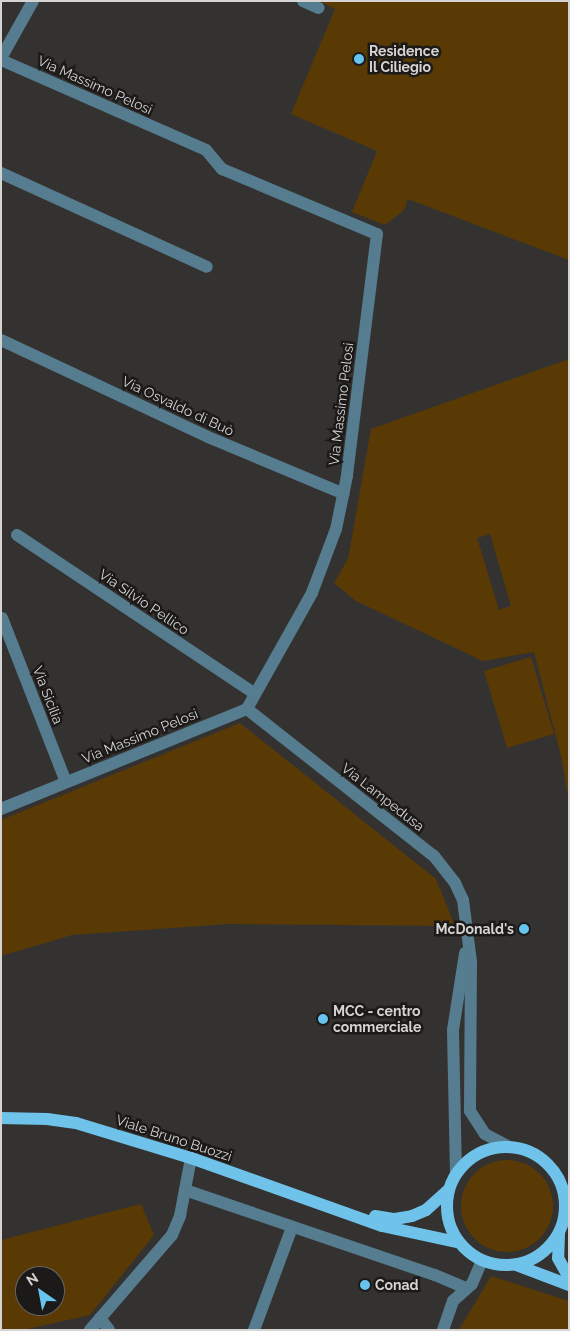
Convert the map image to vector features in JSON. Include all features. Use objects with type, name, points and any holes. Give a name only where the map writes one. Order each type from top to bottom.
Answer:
[{"type":"main road","name":"Viale Bruno Buozzi","points":[[1,1118],[47,1119],[76,1124],[191,1158],[393,1229],[458,1242]]},
{"type":"main road","points":[[569,1278],[558,1258],[564,1196],[560,1181],[539,1157],[509,1147],[488,1149],[470,1158],[456,1174],[448,1190],[446,1208],[449,1226],[458,1242],[482,1261],[499,1265],[516,1265],[569,1285]]},
{"type":"main road","name":"Viale Bruno Buozzi","points":[[332,1208],[404,1218],[426,1210],[448,1190]]},
{"type":"main road","points":[[516,1265],[543,1252],[561,1228]]},
{"type":"street","points":[[2,55],[32,1]]},
{"type":"street","points":[[303,1],[319,8]]},
{"type":"street","name":"Via Massimo Pelosi","points":[[1,808],[247,709],[312,593],[333,540],[344,494],[377,234],[222,169],[206,150],[2,55]]},
{"type":"street","points":[[1,173],[207,267]]},
{"type":"street","name":"Via Osvaldo di Buò","points":[[1,340],[208,437],[344,494]]},
{"type":"street","name":"Via Silvio Pellico","points":[[16,535],[255,694]]},
{"type":"street","name":"Via Sicilia","points":[[2,618],[66,782]]},
{"type":"street","name":"Via Lampedusa","points":[[247,709],[434,856],[446,870],[463,900],[471,962],[470,1111],[485,1134],[509,1147]]},
{"type":"street","name":"Via Lampedusa","points":[[456,1174],[453,1030],[468,933]]},
{"type":"street","points":[[90,1330],[164,1247],[178,1223],[191,1158]]},
{"type":"street","points":[[185,1190],[466,1288]]},
{"type":"street","points":[[254,1330],[292,1227]]},
{"type":"street","points":[[443,1330],[453,1301],[472,1284],[482,1261]]},
{"type":"street","points":[[100,1318],[109,1330]]},
{"type":"shaded area","points":[[319,1],[569,1],[569,260],[408,199],[404,210],[385,225],[352,212],[377,151],[291,114],[335,9]]},
{"type":"shaded area","points":[[569,359],[569,801],[561,756],[534,652],[483,661],[356,601],[334,583],[348,559],[371,429]],"holes":[[[490,534],[511,606],[499,610],[477,538]]]},
{"type":"shaded area","points":[[531,657],[554,734],[507,748],[484,671]]},
{"type":"shaded area","points":[[240,723],[436,879],[455,926],[229,924],[72,935],[1,956],[1,820]]},
{"type":"shaded area","points":[[507,1160],[525,1163],[540,1173],[550,1188],[553,1206],[550,1224],[540,1239],[525,1249],[507,1252],[489,1249],[474,1239],[464,1224],[461,1206],[464,1188],[474,1173],[489,1163]]},
{"type":"shaded area","points":[[141,1204],[154,1235],[90,1315],[23,1330],[1,1330],[1,1240]]},
{"type":"shaded area","points":[[491,1276],[569,1301],[569,1330],[459,1330]]},
{"type":"place","name":"Residence Il Ciliegio","points":[[359,59]]},
{"type":"place","name":"McDonald's","points":[[524,929]]},
{"type":"place","name":"MCC - centro commerciale","points":[[323,1019]]},
{"type":"place","name":"Conad","points":[[365,1285]]}]
